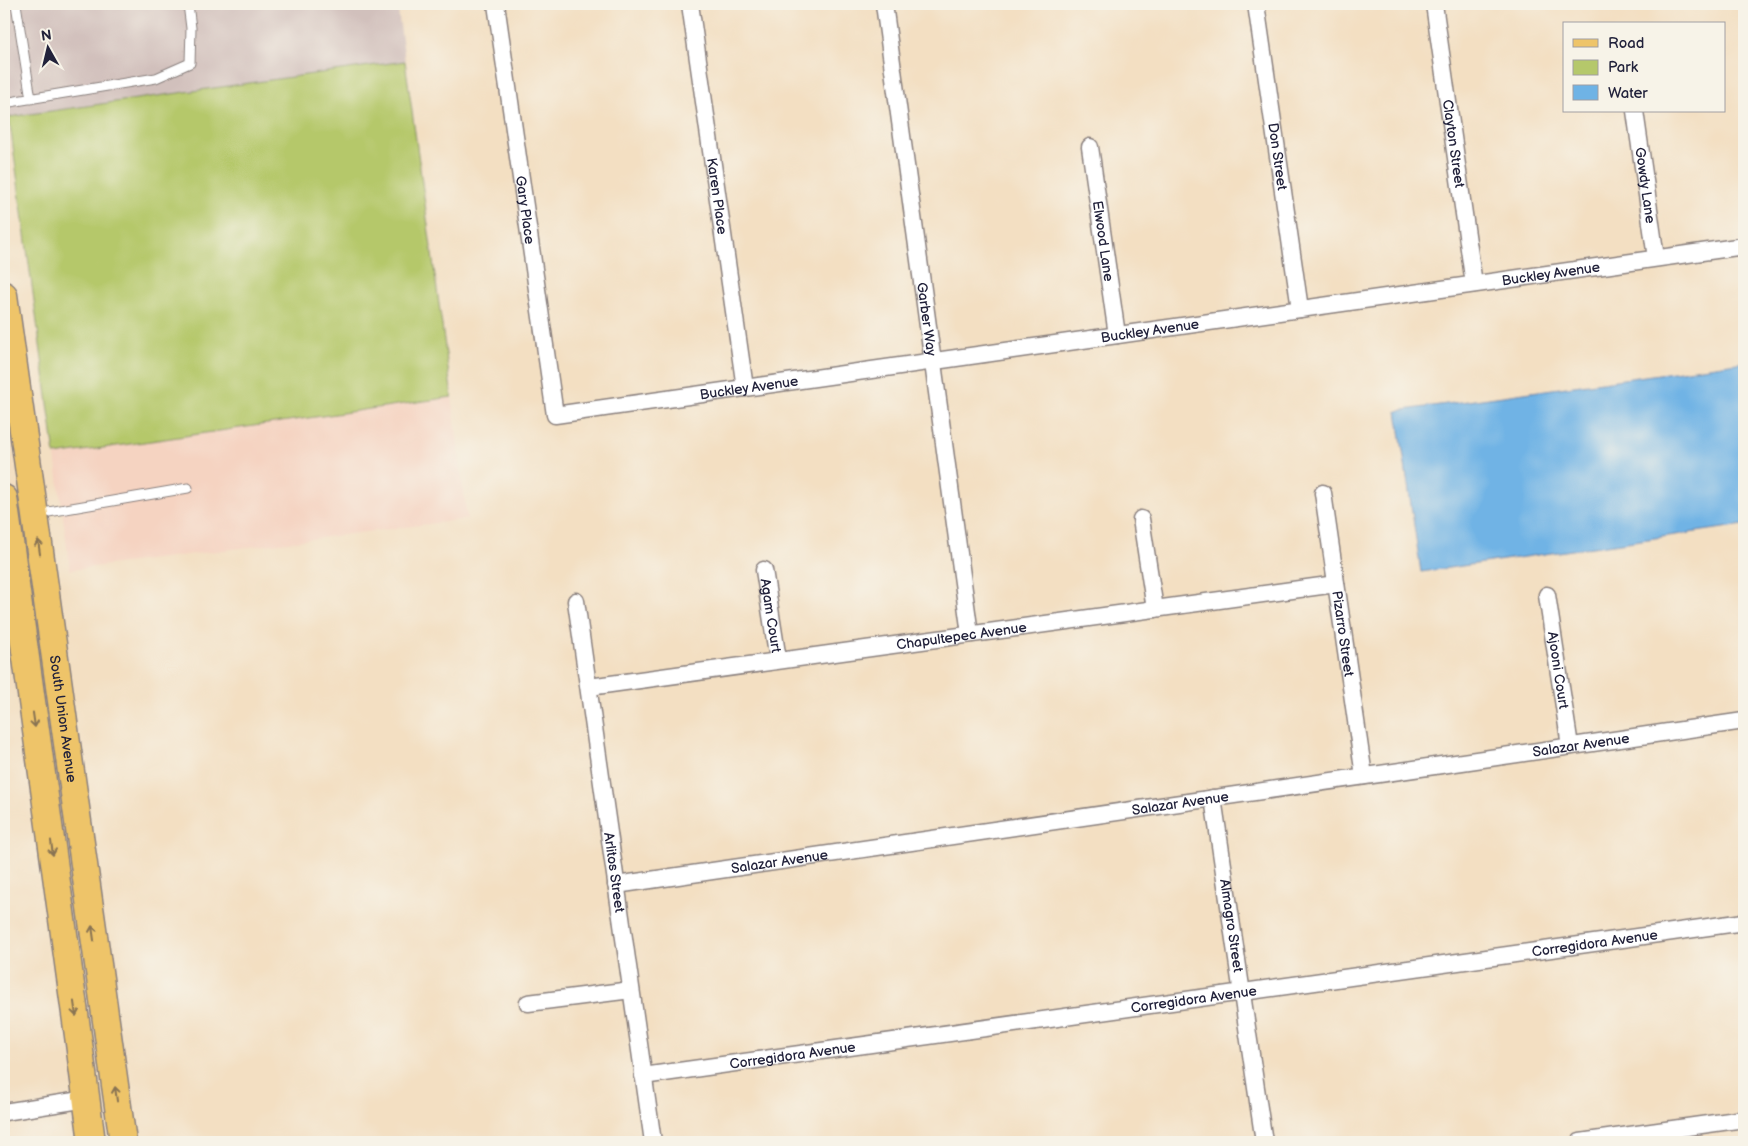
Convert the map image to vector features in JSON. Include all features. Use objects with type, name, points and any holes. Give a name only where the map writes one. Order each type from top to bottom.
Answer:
[{"type":"main road","name":"South Union Avenue","points":[[4,295],[123,1142]]},
{"type":"main road","points":[[4,402],[20,504],[34,515]]},
{"type":"main road","name":"South Union Avenue","points":[[4,498],[92,1142]]},
{"type":"main road","points":[[12,557],[29,577],[46,694],[62,708]]},
{"type":"street","name":"Gary Place","points":[[496,4],[555,415]]},
{"type":"street","name":"Karen Place","points":[[690,4],[745,388]]},
{"type":"street","name":"Garber Way","points":[[884,4],[970,634]]},
{"type":"street","name":"Don Street","points":[[1256,4],[1300,309]]},
{"type":"street","name":"Clayton Street","points":[[1434,4],[1474,284]]},
{"type":"street","name":"Gowdy Lane","points":[[1635,112],[1656,258]]},
{"type":"street","name":"Elwood Lane","points":[[1090,147],[1117,335]]},
{"type":"street","name":"Buckley Avenue","points":[[555,415],[1744,246]]},
{"type":"street","name":"Pizarro Street","points":[[1323,493],[1364,776]]},
{"type":"street","points":[[1141,519],[1155,609]]},
{"type":"street","name":"Agam Court","points":[[764,570],[778,660]]},
{"type":"street","name":"Chapultepec Avenue","points":[[588,687],[1336,584]]},
{"type":"street","name":"Ajooni Court","points":[[1547,595],[1570,746]]},
{"type":"street","name":"Arlitos Street","points":[[576,601],[653,1142]]},
{"type":"street","name":"Salazar Avenue","points":[[616,885],[1744,721]]},
{"type":"street","name":"Almagro Street","points":[[1213,798],[1264,1142]]},
{"type":"street","name":"Corregidora Avenue","points":[[643,1076],[1744,922]]},
{"type":"street","points":[[528,1004],[631,990]]},
{"type":"street","points":[[4,1112],[87,1100]]},
{"type":"street","points":[[1580,1142],[1744,1119]]},
{"type":"lane","points":[[16,4],[31,99]]},
{"type":"lane","points":[[4,104],[156,78],[190,63],[191,28],[188,4]]},
{"type":"lane","points":[[34,515],[188,488]]},
{"type":"shaded area","points":[[4,4],[397,4],[405,61],[9,117],[4,80]]},
{"type":"shaded area","points":[[452,397],[467,519],[70,570],[55,455]]},
{"type":"green space","points":[[405,61],[452,397],[55,455],[9,117]]},
{"type":"water","points":[[1744,362],[1744,525],[1421,572],[1397,411]]}]
